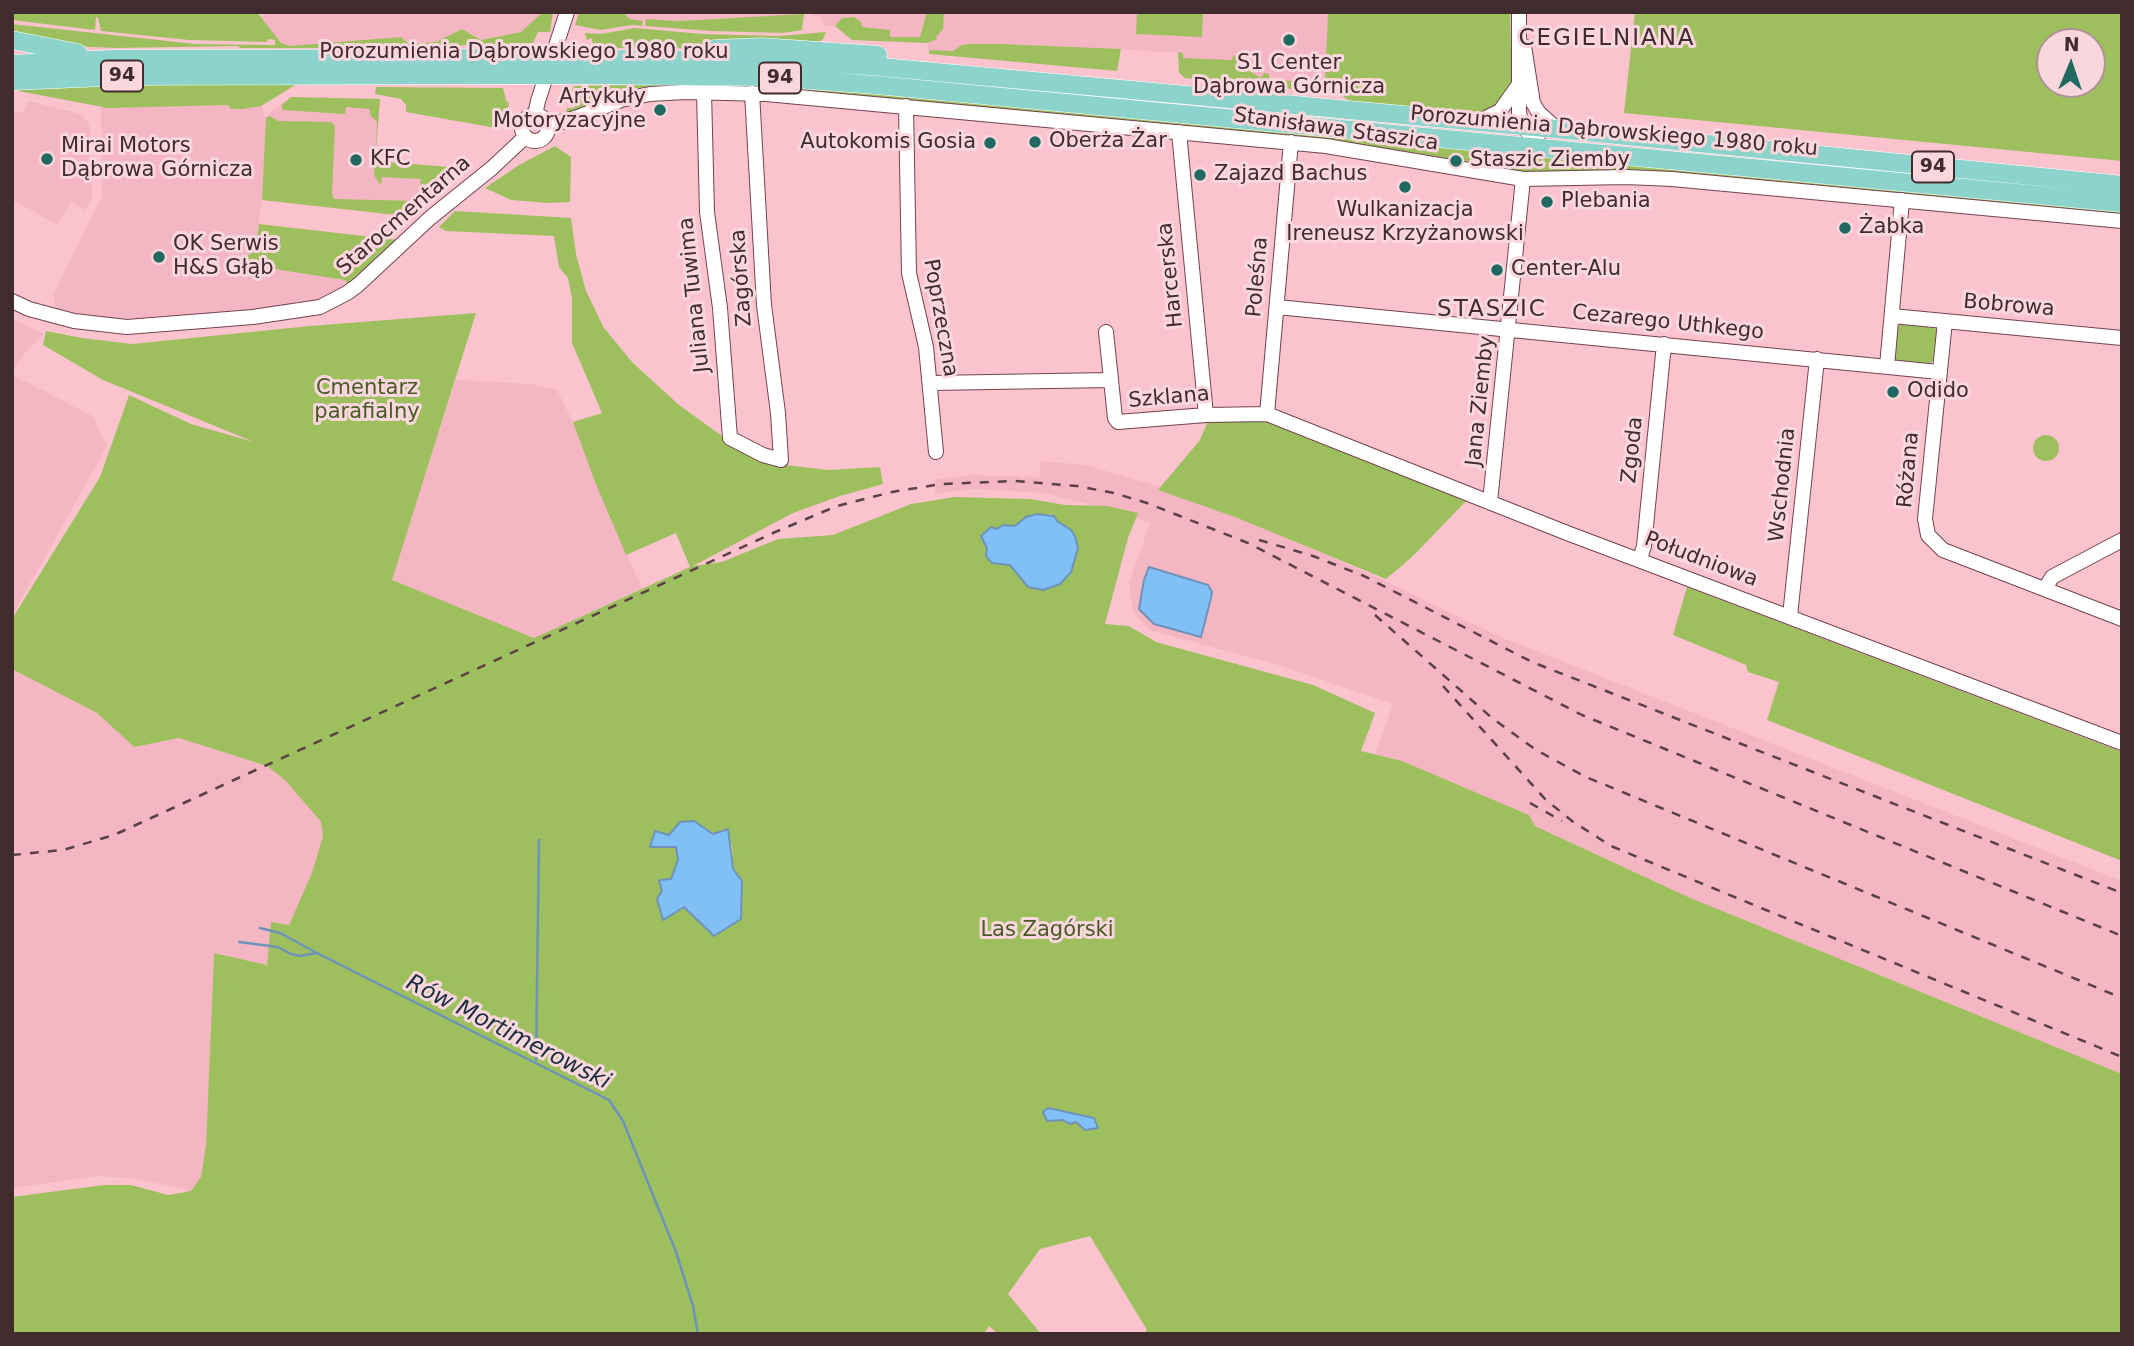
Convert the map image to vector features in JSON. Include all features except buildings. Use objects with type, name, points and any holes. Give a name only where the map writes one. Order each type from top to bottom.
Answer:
[{"type":"main road","points":[[12,40],[113,59]]},
{"type":"main road","name":"Porozumienia Dąbrowskiego 1980 roku","points":[[12,64],[113,59],[589,67],[850,83],[2122,203]]},
{"type":"main road","name":"Porozumienia Dąbrowskiego 1980 roku","points":[[589,67],[667,59],[824,62],[1557,129],[2122,185]]},
{"type":"main road","name":"Porozumienia Dąbrowskiego 1980 roku","points":[[12,80],[514,67]]},
{"type":"street","points":[[536,115],[539,97],[567,12]]},
{"type":"street","points":[[1518,12],[1533,103],[1539,113],[1557,129]]},
{"type":"street","points":[[1520,29],[1517,85],[1519,113],[1523,127],[1543,147]]},
{"type":"street","points":[[1475,123],[1500,111],[1517,85]]},
{"type":"street","name":"Juliana Tuwima","points":[[704,92],[706,212],[721,317],[729,436],[734,442],[781,460]]},
{"type":"street","name":"Stanisława Staszica","points":[[548,126],[629,98],[656,93],[752,93],[1290,142],[1367,152],[1523,179],[1654,178],[2122,221]]},
{"type":"street","name":"Zagórska","points":[[752,93],[764,305],[778,413],[781,460]]},
{"type":"street","points":[[1495,144],[1523,127],[1533,103]]},
{"type":"street","name":"Poprzeczna","points":[[906,106],[909,273],[925,337],[936,453]]},
{"type":"street","points":[[536,115],[542,117],[548,126],[547,133],[539,141],[531,141],[522,131],[522,124],[529,117],[536,115]]},
{"type":"street","name":"Harcerska","points":[[1179,132],[1206,415]]},
{"type":"street","name":"Starocmentarna","points":[[12,301],[29,309],[74,321],[127,327],[243,318],[320,307],[358,285],[430,218],[492,169],[525,137]]},
{"type":"street","name":"Poleśna","points":[[1267,414],[1290,142]]},
{"type":"street","name":"Jana Ziemby","points":[[1490,502],[1523,179]]},
{"type":"street","points":[[1887,366],[1902,200]]},
{"type":"street","name":"Cezarego Uthkego","points":[[1277,307],[1939,372]]},
{"type":"street","name":"Bobrowa","points":[[1892,316],[2122,338]]},
{"type":"street","name":"Różana","points":[[1945,321],[1925,519],[1928,535],[1943,550],[2122,619]]},
{"type":"street","name":"Szklana","points":[[1106,332],[1115,418],[1118,422],[1206,415],[1267,414]]},
{"type":"street","name":"Zgoda","points":[[1640,559],[1644,546],[1664,344]]},
{"type":"street","name":"Wschodnia","points":[[1790,615],[1817,359]]},
{"type":"street","name":"Szklana","points":[[931,383],[1110,380]]},
{"type":"street","name":"Południowa","points":[[1267,414],[2122,743]]},
{"type":"street","points":[[2045,589],[2052,577],[2122,540]]},
{"type":"shaded area","points":[[269,12],[543,12],[521,32],[481,40],[462,29],[436,42],[408,44],[401,37],[289,46],[281,44],[261,17]]},
{"type":"shaded area","points":[[622,12],[1331,12],[1329,87],[1199,74],[1181,61],[1180,53],[1117,49],[1094,65],[929,54],[928,38],[889,37],[862,27],[854,17],[842,18],[835,26],[825,26],[821,18],[810,14],[646,21],[630,19]]},
{"type":"shaded area","points":[[291,97],[380,99],[375,161],[462,168],[414,217],[262,200],[255,251],[236,263],[345,280],[348,285],[322,300],[295,307],[139,321],[103,321],[58,310],[54,294],[102,196],[101,107],[229,105],[243,109],[261,106],[266,118]]},
{"type":"shaded area","points":[[29,101],[80,114],[89,123],[92,197],[85,210],[71,202],[57,224],[12,200],[12,111],[23,112]]},
{"type":"shaded area","points":[[12,319],[44,334],[26,352],[12,372]]},
{"type":"shaded area","points":[[12,375],[93,416],[107,446],[12,616]]},
{"type":"shaded area","points":[[456,380],[532,384],[557,390],[642,588],[534,638],[391,580]]},
{"type":"shaded area","points":[[1040,461],[1085,465],[1165,488],[1232,514],[1381,579],[1498,636],[2122,881],[2122,1074],[1688,897],[1535,826],[1529,815],[1402,761],[1375,755],[1393,704],[1278,665],[1150,630],[1133,613],[1129,583],[1150,523],[1117,511],[1043,493],[974,489],[935,494],[936,479],[973,475],[1040,477]]},
{"type":"shaded area","points":[[12,669],[97,713],[134,747],[179,738],[267,766],[285,780],[321,823],[323,836],[312,873],[289,925],[271,922],[267,965],[214,953],[206,1145],[201,1177],[191,1191],[138,1179],[98,1176],[12,1188]]},
{"type":"green space","points":[[12,12],[257,12],[281,43],[289,46],[401,37],[409,44],[436,42],[462,29],[481,40],[521,32],[543,12],[553,12],[550,32],[538,32],[533,43],[377,48],[115,48],[69,46],[12,36],[12,24],[195,44],[275,45],[275,40],[189,40],[101,31],[96,17],[95,30],[12,20]]},
{"type":"green space","points":[[579,12],[622,12],[630,19],[643,21],[642,26],[601,30],[575,25]]},
{"type":"green space","points":[[927,12],[944,12],[943,29],[937,39],[927,43],[852,40],[835,26],[842,18],[854,17],[861,22],[862,27],[890,30],[890,37],[920,37]]},
{"type":"green space","points":[[1137,12],[1203,12],[1202,37],[1136,34]]},
{"type":"green space","points":[[1328,12],[1510,12],[1512,86],[1504,102],[1483,113],[1349,101],[1340,94],[1185,78],[1179,73],[1178,52],[1183,53],[1183,58],[1232,60],[1233,55],[1238,58],[1236,63],[1261,78],[1264,73],[1269,74],[1269,80],[1325,82]]},
{"type":"green space","points":[[1635,12],[2122,12],[2122,161],[1624,113]]},
{"type":"green space","points":[[804,14],[802,30],[783,33],[645,26],[646,19],[679,21]]},
{"type":"green space","points":[[634,28],[703,34],[779,36],[826,32],[823,39],[815,45],[734,43],[684,48],[593,48],[592,38],[587,40],[585,33],[601,34]]},
{"type":"green space","points":[[962,45],[1121,49],[1117,71],[929,54],[929,50],[953,51]]},
{"type":"green space","points":[[768,83],[2122,209],[2122,216],[1540,174],[1473,166],[1473,162],[1460,160],[1459,157],[1451,159],[1410,152],[1409,155],[750,88],[591,107],[566,114],[567,108],[575,108],[575,93],[571,90],[575,86]]},
{"type":"green space","points":[[297,84],[261,106],[243,109],[231,109],[228,105],[108,108],[18,91],[21,85]]},
{"type":"green space","points":[[376,87],[503,88],[509,104],[502,124],[496,128],[406,112],[406,105],[401,99],[375,94]]},
{"type":"green space","points":[[291,97],[380,99],[375,161],[462,168],[435,195],[435,188],[429,183],[420,186],[421,179],[382,177],[381,184],[374,175],[377,122],[370,115],[370,109],[346,107],[345,114],[282,110],[282,105]]},
{"type":"green space","points":[[269,116],[279,121],[331,122],[335,126],[334,199],[419,201],[419,194],[429,201],[414,217],[262,200],[266,118]]},
{"type":"green space","points":[[555,146],[571,157],[570,202],[511,200],[485,188],[519,165]]},
{"type":"green space","name":"Las Zagórski","points":[[455,211],[571,218],[576,254],[586,291],[604,328],[633,363],[679,405],[722,436],[757,456],[786,465],[828,470],[880,467],[883,484],[793,513],[693,566],[722,562],[778,539],[833,535],[911,504],[955,497],[1030,499],[1065,505],[1108,506],[1138,513],[1128,538],[1105,624],[1129,626],[1156,642],[1313,685],[1375,713],[1361,751],[1402,761],[1529,815],[1535,826],[1688,897],[2122,1074],[2122,1334],[1143,1334],[1147,1330],[1090,1236],[1040,1249],[1008,1294],[1041,1334],[998,1334],[989,1326],[984,1334],[12,1334],[12,1197],[104,1185],[131,1185],[168,1195],[191,1191],[201,1177],[206,1145],[214,953],[267,965],[271,922],[289,925],[312,873],[323,836],[321,822],[285,780],[267,766],[179,738],[134,747],[97,713],[12,669],[12,619],[100,477],[129,395],[191,424],[254,442],[103,380],[43,345],[46,331],[132,344],[476,313],[392,580],[534,638],[690,567],[676,533],[626,555],[595,482],[573,422],[602,413],[572,343],[572,299],[568,278],[559,267],[554,236],[446,231],[439,227]],"holes":[[[1051,514],[1071,530],[1029,587],[1013,567],[987,548],[981,536],[990,528],[1015,526],[1026,517]],[[706,828],[732,846],[733,869],[742,882],[740,919],[714,936],[684,907],[657,899],[671,879],[678,860],[676,847]]]},
{"type":"green space","points":[[259,224],[399,240],[348,285],[345,280],[235,263],[255,251]]},
{"type":"green space","points":[[1904,323],[1937,329],[1936,357],[1933,361],[1928,364],[1896,361],[1894,354],[1897,327]]},
{"type":"green space","points":[[1265,418],[1471,496],[1412,557],[1386,579],[1235,517],[1158,490],[1200,440],[1208,421]]},
{"type":"green space","points":[[2046,435],[2055,439],[2059,448],[2055,457],[2046,461],[2037,457],[2033,448],[2037,439]]},
{"type":"green space","points":[[1687,587],[2122,752],[2122,861],[1767,720],[1779,682],[1748,672],[1746,665],[1673,635]]},
{"type":"water","points":[[1037,514],[1054,516],[1071,530],[1078,548],[1071,572],[1060,584],[1043,590],[1028,587],[1010,565],[992,563],[986,556],[987,548],[981,536],[991,527],[997,529],[1003,525],[1015,526],[1026,517]]},
{"type":"water","points":[[1149,567],[1208,585],[1212,592],[1201,637],[1154,624],[1139,609]]},
{"type":"water","points":[[694,821],[713,834],[728,829],[733,869],[742,881],[741,919],[714,936],[684,907],[663,920],[657,899],[662,891],[659,880],[671,879],[678,860],[676,847],[650,847],[655,831],[669,835],[680,822]]},
{"type":"water","points":[[1048,1108],[1094,1118],[1098,1128],[1085,1130],[1076,1122],[1070,1124],[1063,1120],[1047,1121],[1043,1112]]},
{"type":"waterway","points":[[536,1060],[539,840]]},
{"type":"waterway","points":[[260,928],[280,933],[315,952]]},
{"type":"waterway","name":"Rów Mortimerowski","points":[[239,942],[278,947],[300,956],[317,953],[609,1100],[623,1121],[676,1252],[693,1306],[698,1334]]},
{"type":"railway","points":[[12,855],[63,850],[114,835],[837,506],[892,492],[941,484],[1015,481],[1077,486],[1114,493],[1147,503],[1248,543],[1582,715],[2122,936]]},
{"type":"railway","points":[[1259,540],[1313,556],[1364,576],[1532,662],[2122,893]]},
{"type":"railway","points":[[1375,615],[1492,718],[1536,750],[1586,777],[2122,998]]},
{"type":"railway","points":[[1443,686],[1545,799],[1572,821],[1611,846],[2122,1057]]},
{"type":"railway","points":[[1530,803],[1562,821]]},
{"type":"place","name":"S1 Center Dąbrowa Górnicza","points":[[1289,40]]},
{"type":"place","name":"Artykuły Motoryzacyjne","points":[[660,110]]},
{"type":"place","name":"Oberża Żar","points":[[1035,142]]},
{"type":"place","name":"Autokomis Gosia","points":[[990,143]]},
{"type":"place","name":"Mirai Motors Dąbrowa Górnicza","points":[[47,159]]},
{"type":"place","name":"KFC","points":[[356,160]]},
{"type":"place","name":"Staszic Ziemby","points":[[1456,161]]},
{"type":"place","name":"Zajazd Bachus","points":[[1200,175]]},
{"type":"place","name":"Wulkanizacja Ireneusz Krzyżanowski","points":[[1405,187]]},
{"type":"place","name":"Plebania","points":[[1547,202]]},
{"type":"place","name":"Żabka","points":[[1845,228]]},
{"type":"place","name":"OK Serwis H&S Głąb","points":[[159,257]]},
{"type":"place","name":"Center-Alu","points":[[1497,270]]},
{"type":"place","name":"Odido","points":[[1893,392]]},
{"type":"district","name":"CEGIELNIANA","points":[[1607,39]]},
{"type":"district","name":"STASZIC","points":[[1492,310]]},
{"type":"park label","name":"Cmentarz parafialny","points":[[367,401]]}]
